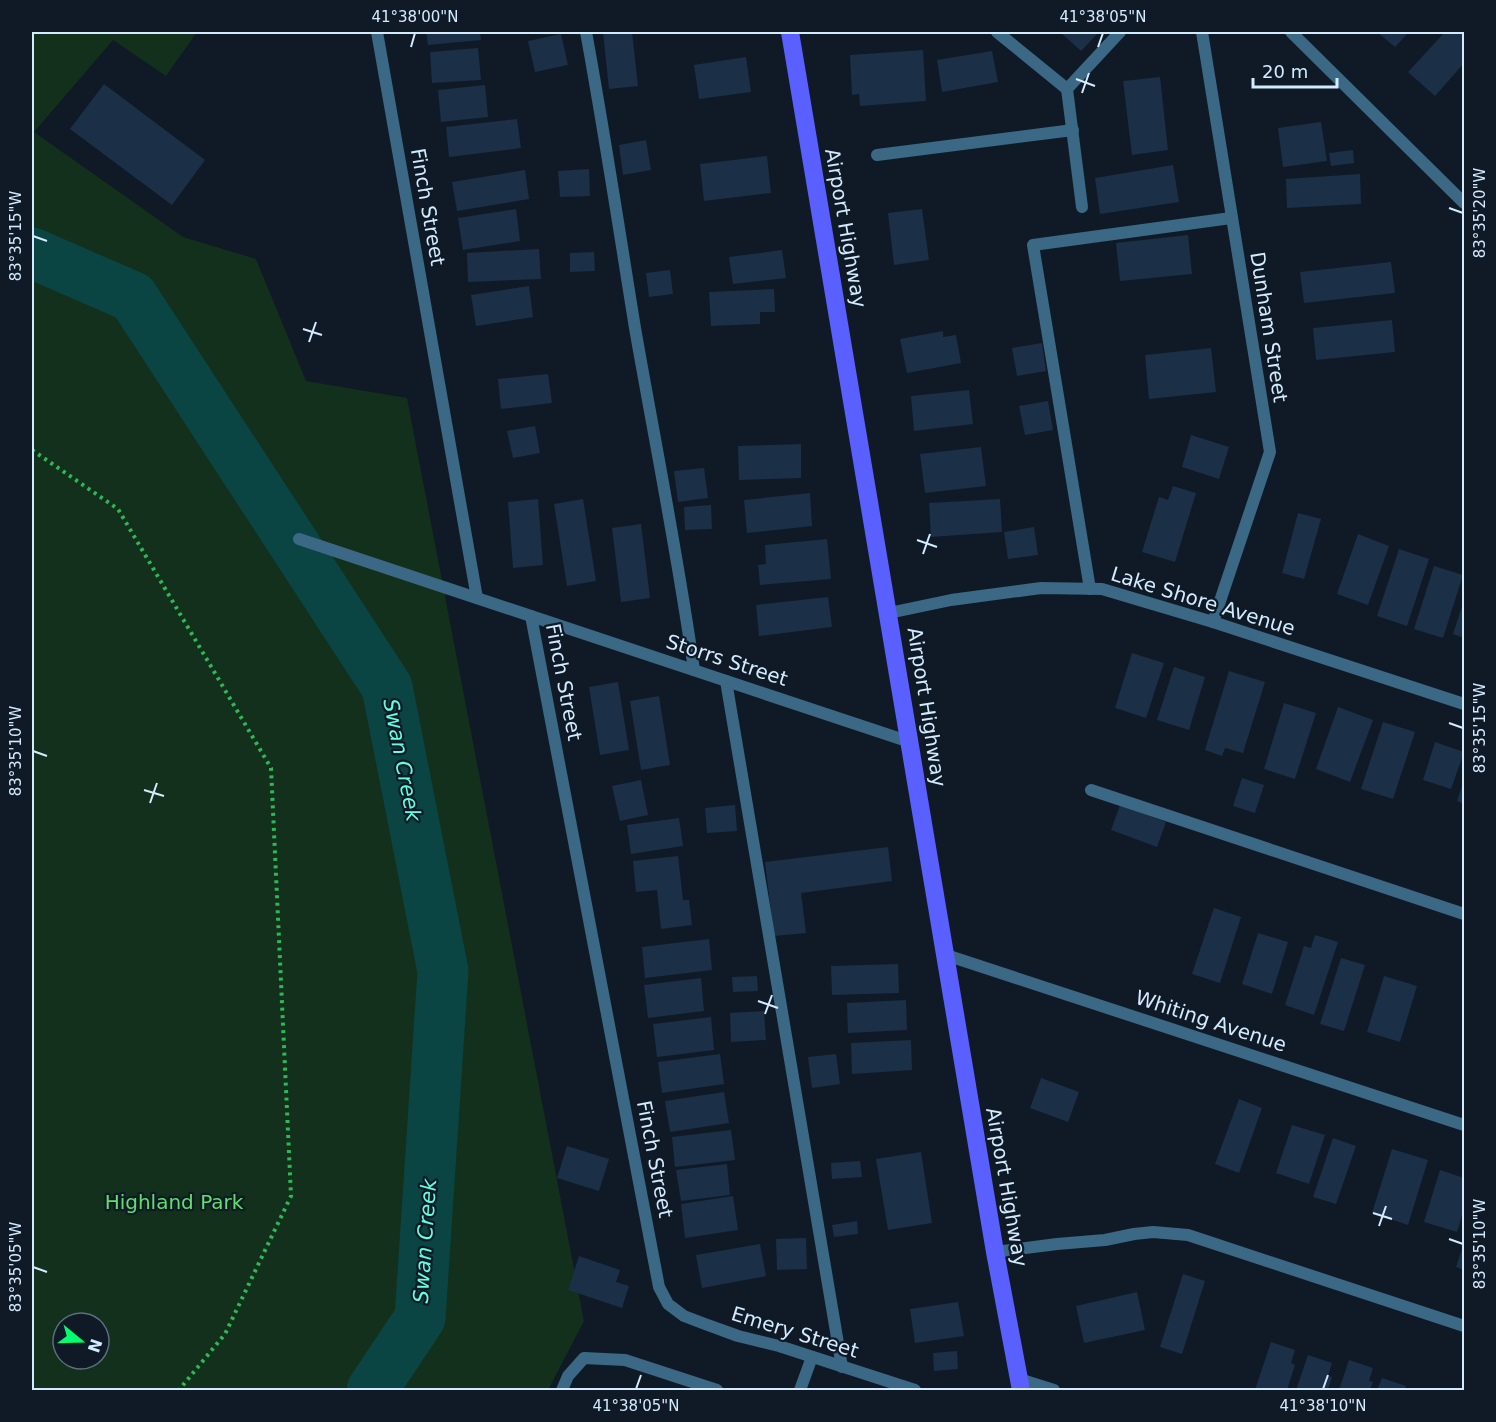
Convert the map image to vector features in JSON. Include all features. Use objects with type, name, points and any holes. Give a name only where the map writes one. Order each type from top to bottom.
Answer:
[{"type":"main road","name":"Airport Highway","points":[[790,32],[995,1252],[1020,1384]]},
{"type":"street","name":"Finch Street","points":[[377,32],[477,598],[531,616],[659,1287],[668,1304]]},
{"type":"street","points":[[586,32],[635,326],[685,603],[694,670]]},
{"type":"street","points":[[997,32],[1067,89],[1082,207]]},
{"type":"street","points":[[1067,89],[1120,32]]},
{"type":"street","name":"Dunham Street","points":[[1202,32],[1270,452],[1212,622]]},
{"type":"street","points":[[1291,32],[1464,203]]},
{"type":"street","points":[[877,154],[1073,130]]},
{"type":"street","points":[[1090,589],[1033,245],[1231,218]]},
{"type":"street","points":[[299,539],[477,598]]},
{"type":"street","name":"Lake Shore Avenue","points":[[889,613],[951,600],[1041,588],[1102,589],[1212,622],[1464,704]]},
{"type":"street","name":"Storrs Street","points":[[531,616],[910,742]]},
{"type":"street","points":[[726,681],[842,1367]]},
{"type":"street","points":[[1091,790],[1464,914]]},
{"type":"street","name":"Whiting Avenue","points":[[946,955],[1464,1125]]},
{"type":"street","points":[[995,1252],[1105,1240],[1134,1234],[1169,1232],[1188,1235],[1464,1326]]},
{"type":"street","name":"Emery Street","points":[[668,1304],[684,1316],[738,1336],[779,1346],[915,1390]]},
{"type":"street","points":[[800,1390],[812,1357]]},
{"type":"street","points":[[562,1390],[568,1376],[584,1358],[626,1360],[717,1390]]},
{"type":"street","points":[[1020,1384],[1054,1390]]},
{"type":"path","points":[[32,450],[118,509],[270,768],[291,1196],[225,1334],[179,1390]]},
{"type":"green space","name":"Highland Park","points":[[32,32],[197,32],[166,76],[113,40],[34,132],[183,237],[256,259],[306,381],[407,398],[584,1321],[548,1390],[32,1390]]},
{"type":"building","points":[[426,32],[480,32],[481,40],[428,45]]},
{"type":"building","points":[[603,32],[632,32],[638,86],[609,89]]},
{"type":"building","points":[[1060,32],[1099,32],[1081,51]]},
{"type":"building","points":[[1377,32],[1409,32],[1395,47]]},
{"type":"building","points":[[1445,32],[1464,33],[1464,63],[1435,96],[1408,72]]},
{"type":"building","points":[[561,34],[568,65],[535,72],[528,41]]},
{"type":"building","points":[[478,48],[481,80],[432,83],[430,52]]},
{"type":"building","points":[[923,50],[926,101],[860,106],[859,94],[852,95],[850,55]]},
{"type":"building","points":[[992,51],[998,82],[942,92],[937,60]]},
{"type":"building","points":[[746,57],[751,92],[699,99],[694,65]]},
{"type":"building","points":[[1160,77],[1168,150],[1132,155],[1123,81]]},
{"type":"building","points":[[104,84],[205,160],[172,205],[70,129]]},
{"type":"building","points":[[485,85],[488,117],[441,122],[438,90]]},
{"type":"building","points":[[517,119],[521,148],[449,157],[446,127]]},
{"type":"building","points":[[1321,122],[1327,161],[1283,167],[1278,128]]},
{"type":"building","points":[[646,140],[651,170],[623,175],[619,145]]},
{"type":"building","points":[[1353,150],[1354,163],[1331,166],[1329,153]]},
{"type":"building","points":[[767,156],[771,193],[704,201],[700,164]]},
{"type":"building","points":[[1173,165],[1179,202],[1100,214],[1095,178]]},
{"type":"building","points":[[589,169],[590,196],[560,197],[558,171]]},
{"type":"building","points":[[525,170],[529,199],[457,211],[452,182]]},
{"type":"building","points":[[1360,174],[1361,204],[1287,208],[1286,179]]},
{"type":"building","points":[[516,209],[520,241],[463,250],[458,218]]},
{"type":"building","points":[[922,209],[929,260],[894,265],[888,213]]},
{"type":"building","points":[[1188,235],[1192,274],[1120,281],[1116,243]]},
{"type":"building","points":[[539,249],[541,279],[468,282],[467,253]]},
{"type":"building","points":[[782,250],[786,278],[733,284],[729,257]]},
{"type":"building","points":[[594,252],[595,271],[570,272],[570,253]]},
{"type":"building","points":[[1391,262],[1395,293],[1304,303],[1300,272]]},
{"type":"building","points":[[670,270],[673,294],[649,297],[646,273]]},
{"type":"building","points":[[529,286],[533,317],[476,326],[471,295]]},
{"type":"building","points":[[774,289],[775,312],[760,312],[760,324],[711,326],[709,292]]},
{"type":"building","points":[[1392,320],[1395,352],[1316,360],[1313,328]]},
{"type":"building","points":[[943,331],[943,337],[956,335],[961,363],[907,373],[900,339]]},
{"type":"building","points":[[1042,343],[1046,371],[1017,376],[1012,348]]},
{"type":"building","points":[[1211,348],[1216,392],[1149,399],[1145,355]]},
{"type":"building","points":[[548,374],[552,403],[501,409],[498,379]]},
{"type":"building","points":[[969,390],[973,424],[914,431],[911,396]]},
{"type":"building","points":[[1048,401],[1053,430],[1025,435],[1019,406]]},
{"type":"building","points":[[535,426],[540,453],[513,458],[507,431]]},
{"type":"building","points":[[1191,435],[1229,447],[1219,479],[1182,467]]},
{"type":"building","points":[[801,444],[801,478],[739,480],[738,446]]},
{"type":"building","points":[[981,447],[986,486],[925,493],[920,454]]},
{"type":"building","points":[[704,468],[708,498],[678,502],[674,471]]},
{"type":"building","points":[[1173,486],[1196,493],[1175,562],[1142,552],[1159,497],[1168,500]]},
{"type":"building","points":[[810,493],[812,526],[747,533],[744,500]]},
{"type":"building","points":[[538,499],[543,565],[513,568],[508,502]]},
{"type":"building","points":[[583,499],[596,581],[567,586],[554,504]]},
{"type":"building","points":[[1000,499],[1002,532],[931,537],[929,503]]},
{"type":"building","points":[[711,505],[712,529],[685,530],[684,507]]},
{"type":"building","points":[[1298,513],[1321,519],[1304,579],[1282,573]]},
{"type":"building","points":[[641,524],[650,598],[621,602],[612,528]]},
{"type":"building","points":[[1034,527],[1038,555],[1008,559],[1004,532]]},
{"type":"building","points":[[1358,534],[1389,546],[1368,605],[1337,594]]},
{"type":"building","points":[[827,539],[831,579],[760,585],[758,565],[766,564],[765,545]]},
{"type":"building","points":[[1399,549],[1429,559],[1407,626],[1377,616]]},
{"type":"building","points":[[1434,566],[1463,575],[1443,638],[1414,629]]},
{"type":"building","points":[[828,597],[832,627],[759,636],[756,605]]},
{"type":"building","points":[[1464,600],[1464,638],[1453,634]]},
{"type":"building","points":[[1132,653],[1164,663],[1146,718],[1115,708]]},
{"type":"building","points":[[1174,667],[1205,677],[1189,730],[1157,720]]},
{"type":"building","points":[[1229,671],[1265,682],[1243,753],[1225,748],[1222,756],[1205,750]]},
{"type":"building","points":[[618,682],[629,750],[600,755],[589,687]]},
{"type":"building","points":[[659,696],[670,765],[641,770],[630,701]]},
{"type":"building","points":[[1284,703],[1316,713],[1295,779],[1264,769]]},
{"type":"building","points":[[1338,707],[1373,720],[1350,782],[1316,769]]},
{"type":"building","points":[[1383,722],[1415,732],[1393,799],[1361,789]]},
{"type":"building","points":[[1435,742],[1464,752],[1451,789],[1423,780]]},
{"type":"building","points":[[1242,778],[1264,785],[1255,813],[1233,806]]},
{"type":"building","points":[[641,780],[648,815],[620,821],[612,786]]},
{"type":"building","points":[[1464,780],[1464,804],[1457,801]]},
{"type":"building","points":[[735,805],[737,831],[707,833],[705,808]]},
{"type":"building","points":[[1120,805],[1166,822],[1157,847],[1111,830]]},
{"type":"building","points":[[679,818],[683,846],[631,854],[627,825]]},
{"type":"building","points":[[888,847],[892,881],[801,893],[806,933],[774,936],[765,862]]},
{"type":"building","points":[[678,856],[683,900],[689,900],[692,925],[661,929],[657,890],[636,892],[633,861]]},
{"type":"building","points":[[1214,908],[1241,917],[1220,983],[1192,974]]},
{"type":"building","points":[[1258,933],[1288,942],[1272,994],[1242,984]]},
{"type":"building","points":[[1315,935],[1338,942],[1314,1015],[1285,1005],[1304,946],[1311,948]]},
{"type":"building","points":[[709,939],[712,970],[645,978],[642,947]]},
{"type":"building","points":[[1341,958],[1365,965],[1344,1031],[1320,1024]]},
{"type":"building","points":[[898,964],[899,993],[832,995],[831,966]]},
{"type":"building","points":[[757,976],[758,991],[733,992],[732,977]]},
{"type":"building","points":[[1384,976],[1417,986],[1400,1042],[1367,1032]]},
{"type":"building","points":[[701,978],[704,1011],[648,1018],[644,985]]},
{"type":"building","points":[[906,1000],[907,1030],[848,1033],[847,1003]]},
{"type":"building","points":[[764,1011],[766,1040],[731,1042],[730,1013]]},
{"type":"building","points":[[711,1017],[714,1050],[657,1057],[653,1024]]},
{"type":"building","points":[[911,1040],[912,1070],[852,1074],[851,1043]]},
{"type":"building","points":[[720,1054],[724,1084],[662,1093],[658,1062]]},
{"type":"building","points":[[836,1054],[840,1084],[812,1088],[808,1057]]},
{"type":"building","points":[[1041,1078],[1079,1092],[1068,1122],[1030,1108]]},
{"type":"building","points":[[724,1092],[729,1123],[670,1132],[665,1101]]},
{"type":"building","points":[[1239,1099],[1262,1108],[1239,1173],[1215,1164]]},
{"type":"building","points":[[1292,1125],[1325,1135],[1309,1184],[1276,1173]]},
{"type":"building","points":[[731,1130],[735,1160],[675,1167],[672,1137]]},
{"type":"building","points":[[1333,1138],[1356,1146],[1336,1204],[1313,1197]]},
{"type":"building","points":[[567,1146],[609,1159],[599,1191],[557,1178]]},
{"type":"building","points":[[1392,1149],[1428,1160],[1408,1225],[1372,1213]]},
{"type":"building","points":[[921,1152],[932,1223],[888,1230],[876,1159]]},
{"type":"building","points":[[860,1161],[862,1177],[832,1179],[831,1163]]},
{"type":"building","points":[[727,1164],[730,1195],[681,1201],[676,1170]]},
{"type":"building","points":[[1440,1170],[1464,1178],[1464,1209],[1457,1232],[1424,1222]]},
{"type":"building","points":[[733,1196],[738,1230],[685,1238],[681,1204]]},
{"type":"building","points":[[857,1221],[858,1234],[834,1237],[832,1225]]},
{"type":"building","points":[[806,1238],[807,1269],[777,1270],[776,1239]]},
{"type":"building","points":[[1464,1243],[1464,1270],[1456,1267]]},
{"type":"building","points":[[760,1244],[766,1276],[702,1288],[696,1255]]},
{"type":"building","points":[[579,1256],[620,1270],[616,1282],[629,1286],[622,1308],[568,1290]]},
{"type":"building","points":[[1183,1274],[1205,1281],[1182,1354],[1160,1347]]},
{"type":"building","points":[[1137,1292],[1145,1330],[1084,1343],[1076,1306]]},
{"type":"building","points":[[958,1302],[964,1336],[915,1343],[910,1309]]},
{"type":"building","points":[[1271,1342],[1295,1350],[1291,1363],[1295,1365],[1287,1390],[1255,1390]]},
{"type":"building","points":[[957,1351],[958,1369],[934,1371],[933,1353]]},
{"type":"building","points":[[1308,1355],[1332,1363],[1328,1376],[1332,1377],[1328,1390],[1296,1390]]},
{"type":"building","points":[[1349,1360],[1373,1368],[1369,1381],[1373,1382],[1370,1390],[1339,1390]]},
{"type":"building","points":[[1382,1378],[1406,1386],[1404,1390],[1377,1390]]},
{"type":"waterway","name":"Swan Creek","points":[[32,253],[133,297],[387,687],[443,971],[420,1318],[372,1390]]}]
